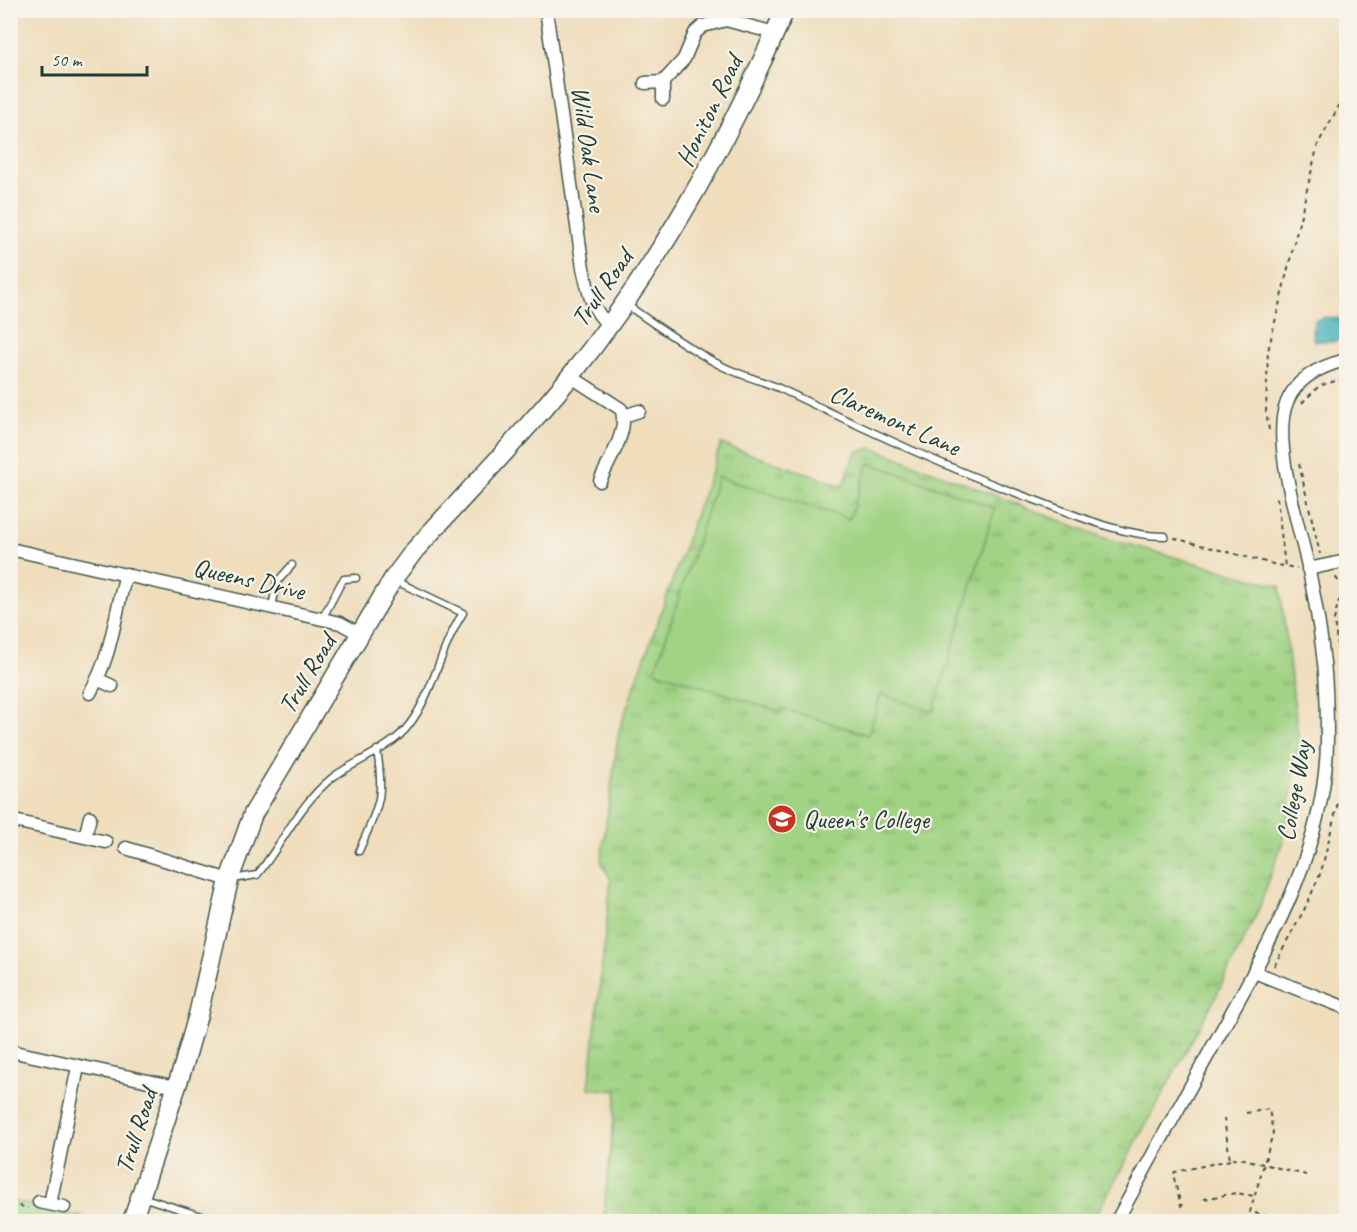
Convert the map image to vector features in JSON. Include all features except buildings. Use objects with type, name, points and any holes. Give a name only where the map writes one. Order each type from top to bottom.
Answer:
[{"type":"street","name":"Wild Oak Lane","points":[[546,10],[589,296],[596,312],[608,324]]},
{"type":"street","name":"Honiton Road","points":[[673,231],[729,133],[784,10]]},
{"type":"street","points":[[663,99],[663,82],[684,59],[695,33],[703,26],[726,20],[775,33]]},
{"type":"street","points":[[645,83],[663,82]]},
{"type":"street","name":"Trull Road","points":[[132,1221],[198,1015],[228,880],[252,814],[393,579],[414,551],[570,376],[673,231]]},
{"type":"street","name":"College Way","points":[[1116,1221],[1254,972],[1304,863],[1319,811],[1327,739],[1324,668],[1308,569],[1286,468],[1283,438],[1284,414],[1296,386],[1308,376],[1347,360]]},
{"type":"street","points":[[570,376],[621,409],[624,416],[622,428],[600,481]]},
{"type":"street","points":[[624,416],[639,411]]},
{"type":"street","name":"Queens Drive","points":[[10,549],[340,623],[360,634]]},
{"type":"street","points":[[1308,569],[1347,561]]},
{"type":"street","points":[[90,693],[111,645],[117,605],[126,574]]},
{"type":"street","points":[[98,679],[112,686]]},
{"type":"street","points":[[85,837],[90,817]]},
{"type":"street","points":[[10,820],[106,842]]},
{"type":"street","points":[[126,848],[228,880]]},
{"type":"street","points":[[1254,972],[1347,1008]]},
{"type":"street","points":[[10,1051],[176,1087]]},
{"type":"street","points":[[64,1207],[45,1203],[78,1067]]},
{"type":"lane","name":"Claremont Lane","points":[[624,302],[672,337],[720,365],[780,389],[894,443],[994,486],[1071,513],[1149,536],[1165,536]]},
{"type":"lane","points":[[272,608],[277,582],[292,565]]},
{"type":"lane","points":[[322,619],[344,579],[356,578]]},
{"type":"lane","points":[[228,880],[257,875],[305,805],[333,778],[407,728],[418,710],[452,629],[462,613],[393,579]]},
{"type":"lane","points":[[359,851],[381,800],[382,781],[377,750]]},
{"type":"lane","points":[[141,1197],[220,1221]]},
{"type":"path","points":[[1269,431],[1266,411],[1268,351],[1318,144],[1347,93]]},
{"type":"path","points":[[1299,412],[1302,403],[1320,386],[1347,378]]},
{"type":"path","points":[[1299,462],[1323,566]]},
{"type":"path","points":[[1165,536],[1285,567],[1277,497]]},
{"type":"path","points":[[1246,1113],[1269,1109],[1273,1133],[1250,1212],[1268,1216],[1270,1221]]},
{"type":"path","points":[[1224,1118],[1230,1160]]},
{"type":"path","points":[[1184,1205],[1173,1174],[1175,1172],[1240,1158],[1306,1175]]},
{"type":"path","points":[[1204,1199],[1236,1193],[1254,1197]]},
{"type":"green space","name":"Queen's College","points":[[721,444],[843,486],[856,452],[873,448],[1105,538],[1280,586],[1299,744],[1285,835],[1258,911],[1214,1000],[1093,1221],[603,1221],[617,1091],[589,1088],[611,880],[601,861],[619,730]]},
{"type":"green space","points":[[869,463],[995,508],[933,712],[881,694],[868,735],[782,708],[781,712],[655,671],[718,477],[849,519]]},
{"type":"green space","points":[[11,1201],[102,1221],[11,1222]]},
{"type":"water","points":[[1327,317],[1346,319],[1346,339],[1333,342],[1314,341],[1312,332],[1315,320]]},
{"type":"place","name":"Queen's College","points":[[782,819]]}]
